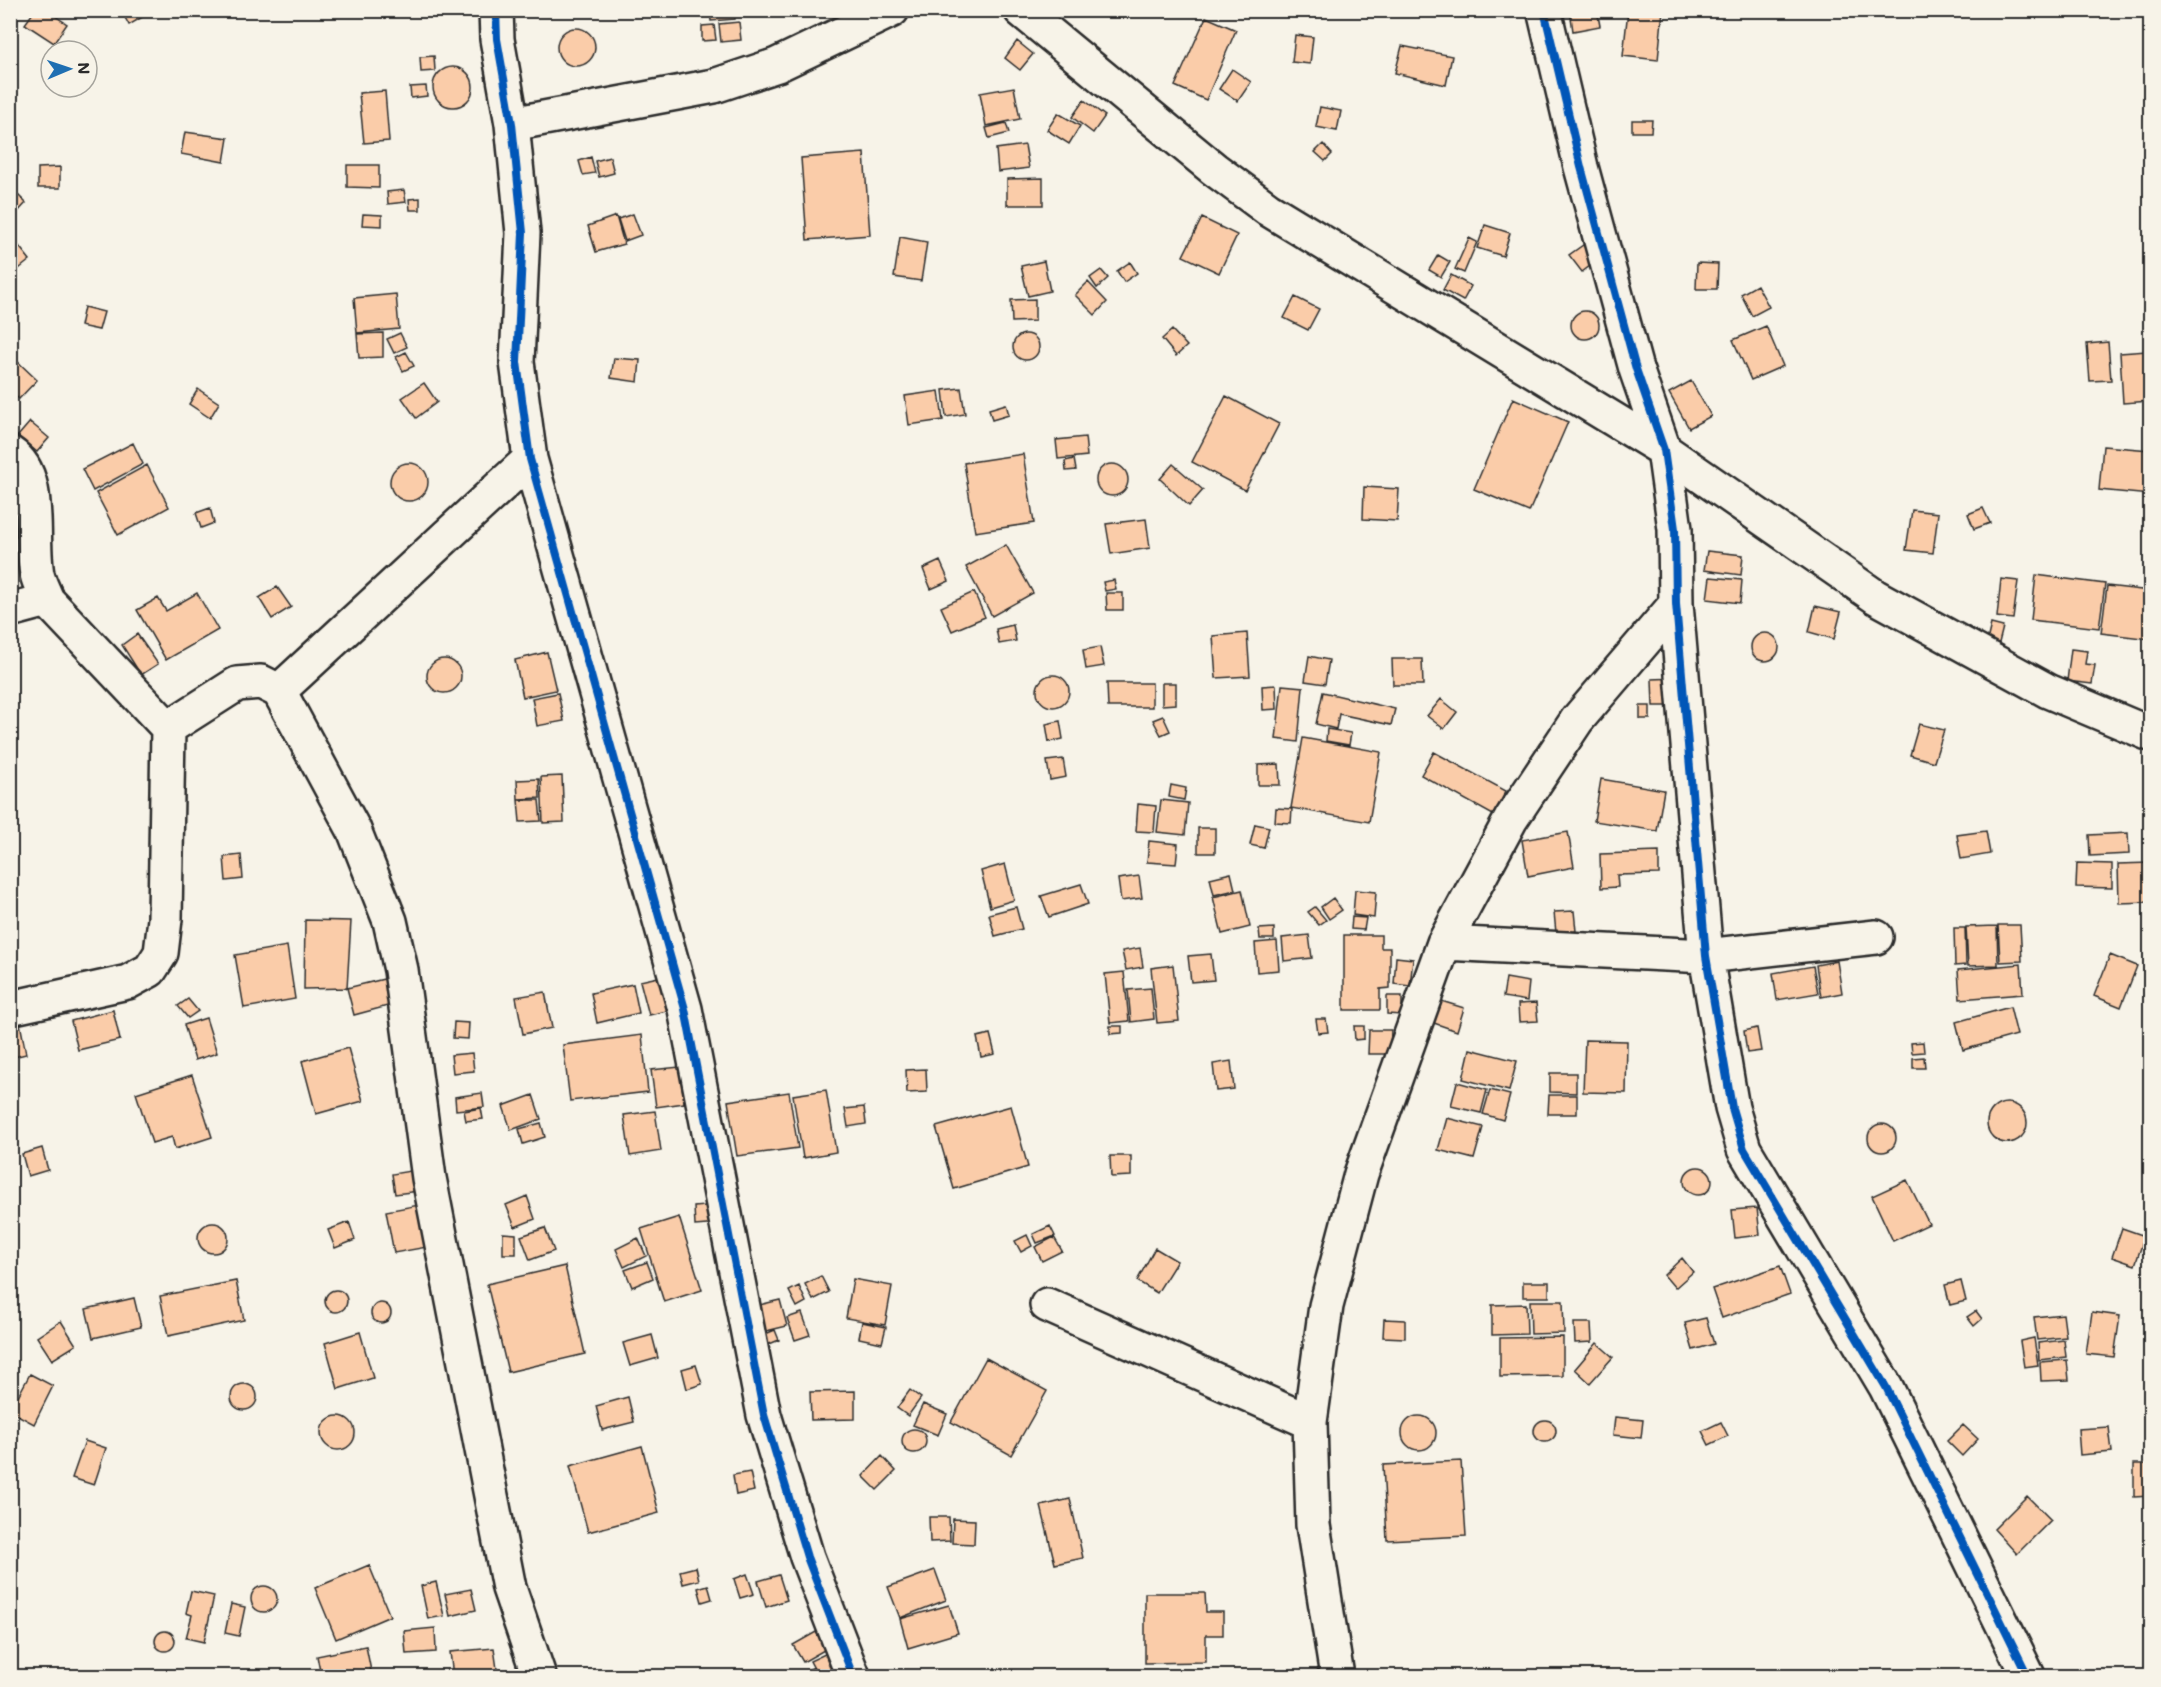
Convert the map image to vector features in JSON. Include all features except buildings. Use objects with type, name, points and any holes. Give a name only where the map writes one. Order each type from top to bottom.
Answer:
[{"type":"street","points":[[496,10],[497,39],[513,124],[523,233],[517,362],[530,459],[685,1009],[764,1415],[807,1557],[853,1677]]},
{"type":"street","points":[[513,124],[714,86],[777,64],[892,10]]},
{"type":"street","points":[[1021,10],[1214,170],[1268,209],[1664,450],[1876,597],[2048,691],[2151,734]]},
{"type":"street","points":[[1544,10],[1581,167],[1630,346],[1664,450],[1675,529],[1676,604],[1706,956],[1732,1108],[1744,1149],[1886,1388],[2028,1677]]},
{"type":"street","points":[[10,453],[18,458],[30,478],[37,575],[47,600],[168,728],[165,919],[161,953],[150,970],[128,982],[10,1008]]},
{"type":"street","points":[[279,691],[530,459]]},
{"type":"street","points":[[10,610],[47,600]]},
{"type":"street","points":[[1337,1677],[1313,1525],[1310,1422],[1326,1306],[1361,1174],[1444,943],[1511,819],[1577,720],[1676,604]]},
{"type":"street","points":[[168,728],[237,684],[261,682],[279,691],[354,830],[390,921],[401,970],[429,1178],[509,1588],[539,1677]]},
{"type":"street","points":[[1444,943],[1706,956],[1876,937]]},
{"type":"street","points":[[1047,1305],[1310,1422]]},
{"type":"cycle path","points":[[496,10],[497,39],[512,124],[523,233],[517,362],[530,459],[685,1009],[764,1415],[807,1557],[853,1676]]},
{"type":"cycle path","points":[[1544,10],[1581,167],[1636,369],[1664,450],[1675,529],[1676,604],[1706,956],[1732,1108],[1744,1149],[1886,1387],[2028,1676]]}]
